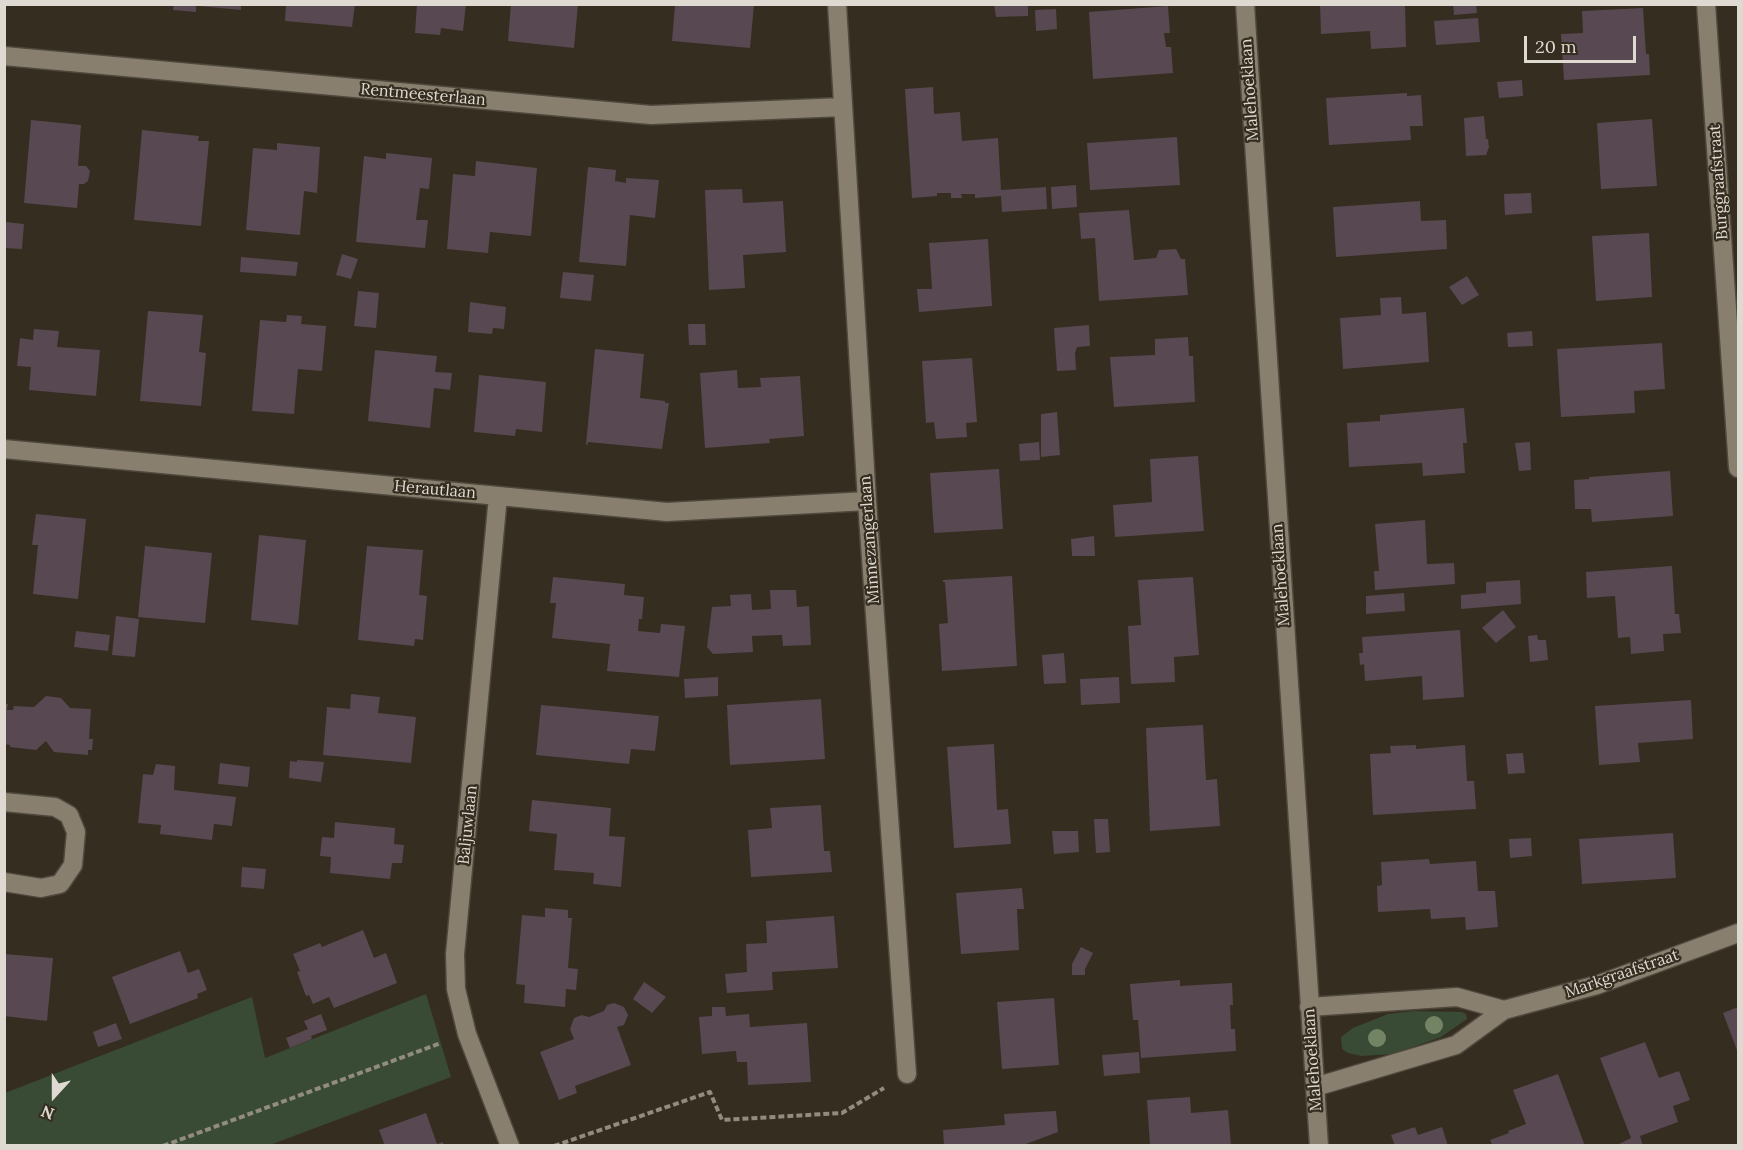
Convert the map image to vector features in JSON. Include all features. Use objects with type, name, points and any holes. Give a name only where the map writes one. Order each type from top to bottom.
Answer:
[{"type":"street","name":"Minnezangerlaan","points":[[837,4],[867,501],[907,1074]]},
{"type":"street","name":"Malehoeklaan","points":[[1245,4],[1319,1146]]},
{"type":"street","name":"Burggraafstraat","points":[[1706,4],[1738,468]]},
{"type":"street","name":"Rentmeesterlaan","points":[[4,56],[651,115],[843,107]]},
{"type":"street","name":"Herautlaan","points":[[4,449],[667,512],[867,501]]},
{"type":"street","name":"Baljuwlaan","points":[[498,496],[455,954],[456,989],[467,1034],[510,1146]]},
{"type":"street","points":[[4,802],[55,807],[69,815],[76,832],[73,865],[60,884],[41,888],[4,882]]},
{"type":"street","name":"Markgraafstraat","points":[[1315,1087],[1456,1045],[1504,1010],[1597,985],[1738,933]]},
{"type":"street","name":"Markgraafstraat","points":[[1309,1007],[1457,998],[1504,1010]]},
{"type":"path","points":[[163,1146],[467,1034]]},
{"type":"path","points":[[554,1146],[710,1092],[722,1120],[842,1113],[907,1074]]},
{"type":"green space","points":[[426,994],[451,1077],[270,1145],[5,1146],[5,1093],[252,997],[265,1058]]},
{"type":"green space","points":[[1415,1011],[1462,1012],[1466,1014],[1467,1019],[1441,1037],[1393,1054],[1361,1056],[1342,1049],[1341,1037],[1353,1028],[1388,1014]]},
{"type":"building","points":[[174,4],[196,4],[196,12],[173,10]]},
{"type":"building","points":[[199,4],[241,4],[241,10],[199,6]]},
{"type":"building","points":[[286,4],[355,4],[352,27],[285,21]]},
{"type":"building","points":[[417,4],[466,4],[463,31],[441,28],[440,35],[415,33]]},
{"type":"building","points":[[511,4],[578,4],[574,48],[508,41]]},
{"type":"building","points":[[994,4],[1028,4],[1028,16],[996,17]]},
{"type":"building","points":[[1320,4],[1405,4],[1406,47],[1371,49],[1370,31],[1321,34]]},
{"type":"building","points":[[1453,4],[1476,4],[1477,13],[1454,15]]},
{"type":"building","points":[[675,5],[754,5],[750,48],[672,41]]},
{"type":"building","points":[[1168,6],[1170,33],[1164,33],[1166,47],[1171,47],[1173,73],[1093,79],[1089,12]]},
{"type":"building","points":[[1643,8],[1650,75],[1564,80],[1561,34],[1583,33],[1582,11]]},
{"type":"building","points":[[1056,9],[1057,29],[1036,31],[1035,10]]},
{"type":"building","points":[[1478,18],[1480,42],[1436,45],[1434,21]]},
{"type":"building","points":[[1522,80],[1523,96],[1499,98],[1497,82]]},
{"type":"building","points":[[933,87],[934,114],[960,112],[962,141],[998,138],[1001,190],[1046,187],[1047,209],[1002,212],[1001,196],[975,198],[975,194],[961,194],[962,198],[951,198],[951,193],[937,193],[937,196],[912,198],[905,89]]},
{"type":"building","points":[[1407,93],[1407,96],[1421,95],[1423,126],[1410,126],[1411,140],[1329,145],[1326,98]]},
{"type":"building","points":[[1484,116],[1489,147],[1486,155],[1466,156],[1464,118]]},
{"type":"building","points":[[1652,119],[1657,186],[1601,189],[1597,123]]},
{"type":"building","points":[[31,120],[81,125],[78,166],[86,166],[90,171],[88,181],[79,184],[77,208],[24,203]]},
{"type":"building","points":[[142,130],[199,136],[198,141],[209,141],[201,226],[134,220]]},
{"type":"building","points":[[1177,137],[1180,185],[1090,190],[1087,143]]},
{"type":"building","points":[[277,143],[320,147],[317,193],[304,191],[300,235],[246,230],[253,148],[277,150]]},
{"type":"building","points":[[386,153],[432,158],[429,189],[420,188],[416,220],[428,220],[425,248],[356,242],[364,156],[386,159]]},
{"type":"building","points":[[476,161],[537,168],[531,236],[490,232],[488,253],[447,249],[453,174],[475,176]]},
{"type":"building","points":[[588,167],[616,170],[615,181],[626,183],[626,178],[659,180],[655,218],[630,215],[626,266],[579,262]]},
{"type":"building","points":[[1076,185],[1077,207],[1052,209],[1051,187]]},
{"type":"building","points":[[742,189],[743,203],[783,201],[786,252],[743,255],[745,288],[709,290],[705,190]]},
{"type":"building","points":[[1531,193],[1532,213],[1505,215],[1504,194]]},
{"type":"building","points":[[1420,201],[1421,221],[1446,220],[1447,249],[1336,257],[1333,207]]},
{"type":"building","points":[[1129,210],[1134,260],[1156,258],[1159,250],[1176,249],[1181,259],[1185,259],[1188,295],[1099,301],[1095,238],[1081,239],[1079,213]]},
{"type":"building","points":[[5,222],[24,224],[22,249],[4,248]]},
{"type":"building","points":[[1649,233],[1652,297],[1596,301],[1592,236]]},
{"type":"building","points":[[988,239],[992,306],[919,312],[917,289],[932,289],[929,243]]},
{"type":"building","points":[[342,254],[358,259],[351,279],[336,275]]},
{"type":"building","points":[[241,257],[298,262],[296,276],[240,272]]},
{"type":"building","points":[[563,272],[594,275],[591,301],[560,298]]},
{"type":"building","points":[[1467,276],[1479,295],[1462,305],[1449,287]]},
{"type":"building","points":[[358,291],[379,293],[376,328],[354,326]]},
{"type":"building","points":[[1401,297],[1402,314],[1426,312],[1429,362],[1343,369],[1340,318],[1381,315],[1380,298]]},
{"type":"building","points":[[470,302],[506,307],[504,329],[493,328],[492,334],[468,332]]},
{"type":"building","points":[[148,311],[203,315],[199,352],[206,353],[201,406],[140,401]]},
{"type":"building","points":[[287,315],[302,316],[301,324],[326,326],[322,371],[298,369],[294,414],[252,411],[260,320],[286,322]]},
{"type":"building","points":[[688,324],[705,324],[706,345],[689,345]]},
{"type":"building","points":[[1089,325],[1090,346],[1077,347],[1076,370],[1057,371],[1054,328]]},
{"type":"building","points":[[34,329],[59,331],[57,347],[100,350],[96,396],[29,390],[31,367],[17,366],[20,338],[33,340]]},
{"type":"building","points":[[1532,331],[1533,346],[1508,347],[1507,333]]},
{"type":"building","points":[[1188,337],[1189,356],[1193,356],[1195,402],[1114,407],[1110,357],[1155,355],[1155,339]]},
{"type":"building","points":[[1662,343],[1665,389],[1634,391],[1635,413],[1561,417],[1557,349]]},
{"type":"building","points":[[595,349],[644,354],[640,398],[669,403],[662,449],[588,442],[586,445]]},
{"type":"building","points":[[375,350],[437,356],[435,372],[452,373],[450,390],[434,388],[430,428],[368,421]]},
{"type":"building","points":[[972,358],[977,422],[966,423],[967,437],[936,439],[934,422],[926,423],[922,361]]},
{"type":"building","points":[[737,370],[738,388],[761,387],[760,378],[800,376],[804,436],[769,439],[770,443],[705,448],[700,373]]},
{"type":"building","points":[[479,375],[546,382],[542,432],[516,429],[515,436],[474,432]]},
{"type":"building","points":[[1464,408],[1467,443],[1463,443],[1465,473],[1423,476],[1422,463],[1349,467],[1347,423],[1380,421],[1380,415]]},
{"type":"building","points":[[1057,412],[1060,455],[1041,457],[1041,414]]},
{"type":"building","points":[[1039,442],[1040,460],[1020,461],[1019,444]]},
{"type":"building","points":[[1530,442],[1531,470],[1519,471],[1515,443]]},
{"type":"building","points":[[1198,456],[1204,531],[1115,537],[1113,505],[1152,502],[1150,459]]},
{"type":"building","points":[[999,469],[1003,529],[934,533],[930,473]]},
{"type":"building","points":[[1670,471],[1673,516],[1592,522],[1591,509],[1575,509],[1574,480]]},
{"type":"building","points":[[36,514],[86,519],[78,599],[33,594],[38,545],[32,545]]},
{"type":"building","points":[[1425,520],[1427,564],[1454,563],[1455,584],[1375,590],[1374,571],[1379,571],[1375,524]]},
{"type":"building","points":[[259,535],[306,540],[298,625],[251,620]]},
{"type":"building","points":[[1094,536],[1095,556],[1072,556],[1071,539]]},
{"type":"building","points":[[145,546],[212,553],[205,623],[138,617]]},
{"type":"building","points":[[367,546],[423,550],[419,595],[427,596],[423,640],[415,639],[414,646],[358,640]]},
{"type":"building","points":[[1672,566],[1675,614],[1679,614],[1681,633],[1663,634],[1664,651],[1631,654],[1630,637],[1618,638],[1615,596],[1587,598],[1586,572]]},
{"type":"building","points":[[1012,576],[1017,666],[942,671],[939,624],[948,623],[943,580]]},
{"type":"building","points":[[553,577],[625,584],[624,595],[644,597],[642,619],[639,619],[638,631],[660,633],[661,624],[685,626],[679,677],[607,671],[610,644],[552,638],[556,603],[550,603]]},
{"type":"building","points":[[1193,577],[1199,655],[1174,657],[1175,682],[1131,684],[1128,626],[1141,625],[1138,580]]},
{"type":"building","points":[[1520,580],[1521,604],[1461,609],[1461,595],[1486,593],[1486,582]]},
{"type":"building","points":[[770,590],[796,590],[797,607],[809,606],[811,645],[783,646],[782,635],[752,636],[753,652],[713,654],[707,647],[712,607],[731,606],[730,595],[751,594],[752,610],[771,609]]},
{"type":"building","points":[[1404,593],[1405,611],[1366,614],[1366,596]]},
{"type":"building","points":[[1503,610],[1516,627],[1496,643],[1482,628]]},
{"type":"building","points":[[116,616],[139,619],[135,657],[112,655]]},
{"type":"building","points":[[1460,630],[1464,697],[1423,700],[1422,676],[1365,681],[1364,664],[1360,665],[1359,653],[1363,653],[1362,637]]},
{"type":"building","points":[[76,631],[110,635],[108,651],[74,647]]},
{"type":"building","points":[[1537,635],[1538,640],[1546,640],[1548,660],[1530,662],[1528,636]]},
{"type":"building","points":[[1064,653],[1066,683],[1044,684],[1042,655]]},
{"type":"building","points":[[718,677],[718,696],[685,698],[684,679]]},
{"type":"building","points":[[1119,677],[1120,703],[1081,705],[1080,679]]},
{"type":"building","points":[[351,694],[380,697],[378,713],[416,717],[411,763],[323,755],[327,707],[350,709]]},
{"type":"building","points":[[46,696],[61,698],[70,708],[91,709],[89,739],[93,739],[92,750],[88,750],[88,755],[54,752],[46,741],[36,750],[10,747],[4,744],[4,704],[8,704],[7,710],[13,710],[14,706],[34,707]]},
{"type":"building","points":[[821,699],[825,759],[730,765],[727,705]]},
{"type":"building","points":[[1691,700],[1693,739],[1638,743],[1640,762],[1599,765],[1595,706]]},
{"type":"building","points":[[541,705],[659,716],[655,751],[631,749],[629,764],[536,755]]},
{"type":"building","points":[[1203,725],[1206,780],[1217,779],[1220,826],[1150,831],[1146,728]]},
{"type":"building","points":[[994,744],[997,810],[1008,809],[1011,844],[954,848],[947,747]]},
{"type":"building","points":[[1416,745],[1416,749],[1465,745],[1467,781],[1474,781],[1476,809],[1373,815],[1370,754],[1391,753],[1390,746]]},
{"type":"building","points":[[1523,753],[1525,773],[1508,774],[1506,754]]},
{"type":"building","points":[[297,760],[324,762],[321,782],[289,778],[290,761],[297,762]]},
{"type":"building","points":[[220,763],[250,767],[248,787],[218,784]]},
{"type":"building","points":[[156,764],[175,766],[174,790],[236,797],[232,826],[214,824],[212,840],[160,834],[161,825],[138,823],[143,774],[153,775]]},
{"type":"building","points":[[532,800],[611,808],[609,836],[625,837],[621,887],[593,884],[594,873],[554,870],[557,834],[529,831]]},
{"type":"building","points":[[821,805],[824,851],[830,851],[832,872],[751,877],[748,830],[772,828],[770,808]]},
{"type":"building","points":[[1094,819],[1108,819],[1110,852],[1096,853]]},
{"type":"building","points":[[335,822],[395,828],[394,844],[404,845],[402,863],[392,863],[390,879],[330,873],[331,857],[320,856],[322,837],[334,838]]},
{"type":"building","points":[[1052,831],[1078,831],[1079,852],[1054,854]]},
{"type":"building","points":[[1673,833],[1676,878],[1582,884],[1579,839]]},
{"type":"building","points":[[1531,838],[1532,856],[1510,858],[1509,839]]},
{"type":"building","points":[[1429,859],[1430,864],[1476,861],[1478,891],[1495,891],[1498,927],[1466,930],[1465,917],[1431,919],[1430,909],[1378,912],[1377,886],[1382,885],[1381,862]]},
{"type":"building","points":[[242,867],[266,869],[264,889],[241,887]]},
{"type":"building","points":[[1022,888],[1024,909],[1017,909],[1019,950],[961,954],[956,893]]},
{"type":"building","points":[[545,908],[568,910],[568,918],[572,918],[568,968],[578,969],[576,990],[566,989],[565,1007],[524,1003],[525,985],[516,984],[522,915],[545,917]]},
{"type":"building","points":[[834,916],[838,968],[772,972],[773,990],[727,993],[725,974],[747,972],[746,944],[767,943],[766,921]]},
{"type":"building","points":[[363,930],[374,958],[386,953],[397,983],[334,1008],[329,997],[313,1004],[309,995],[306,996],[293,954],[320,943],[322,947]]},
{"type":"building","points":[[1081,947],[1093,953],[1085,969],[1085,975],[1072,975],[1072,964]]},
{"type":"building","points":[[180,951],[188,973],[199,969],[207,990],[197,994],[198,998],[130,1024],[112,977]]},
{"type":"building","points":[[4,954],[53,958],[47,1021],[4,1016]]},
{"type":"building","points":[[1180,980],[1180,986],[1232,983],[1231,1029],[1235,1029],[1236,1051],[1141,1058],[1138,1020],[1133,1020],[1130,984]]},
{"type":"building","points":[[644,982],[666,997],[652,1013],[633,999]]},
{"type":"building","points":[[1054,998],[1059,1065],[1002,1069],[997,1002]]},
{"type":"building","points":[[614,1003],[624,1007],[628,1015],[624,1025],[617,1027],[631,1065],[575,1086],[577,1093],[559,1100],[540,1052],[574,1039],[570,1029],[574,1018],[582,1015],[589,1017],[604,1011],[607,1005]]},
{"type":"building","points":[[712,1007],[725,1007],[726,1016],[749,1014],[750,1027],[807,1023],[811,1082],[748,1085],[747,1062],[737,1062],[736,1051],[702,1054],[699,1017],[712,1016]]},
{"type":"building","points":[[1738,1007],[1738,1053],[1723,1013]]},
{"type":"building","points":[[321,1014],[327,1030],[290,1048],[286,1038],[308,1029],[304,1021]]},
{"type":"building","points":[[116,1023],[122,1039],[98,1047],[93,1032]]},
{"type":"building","points":[[1645,1042],[1659,1078],[1679,1071],[1690,1100],[1673,1106],[1678,1122],[1640,1136],[1643,1146],[1615,1146],[1631,1138],[1600,1058]]},
{"type":"building","points":[[1139,1052],[1140,1073],[1104,1076],[1102,1055]]},
{"type":"building","points":[[1558,1074],[1585,1146],[1493,1146],[1490,1140],[1526,1124],[1513,1090]]},
{"type":"building","points":[[1190,1097],[1191,1113],[1228,1110],[1231,1146],[1150,1146],[1147,1100]]},
{"type":"building","points":[[1056,1111],[1058,1132],[1026,1144],[1026,1146],[944,1146],[943,1130],[1005,1125],[1004,1114]]},
{"type":"building","points":[[426,1113],[437,1144],[443,1142],[444,1146],[385,1146],[379,1130]]},
{"type":"building","points":[[1415,1127],[1418,1135],[1442,1127],[1448,1146],[1395,1146],[1391,1135]]}]
